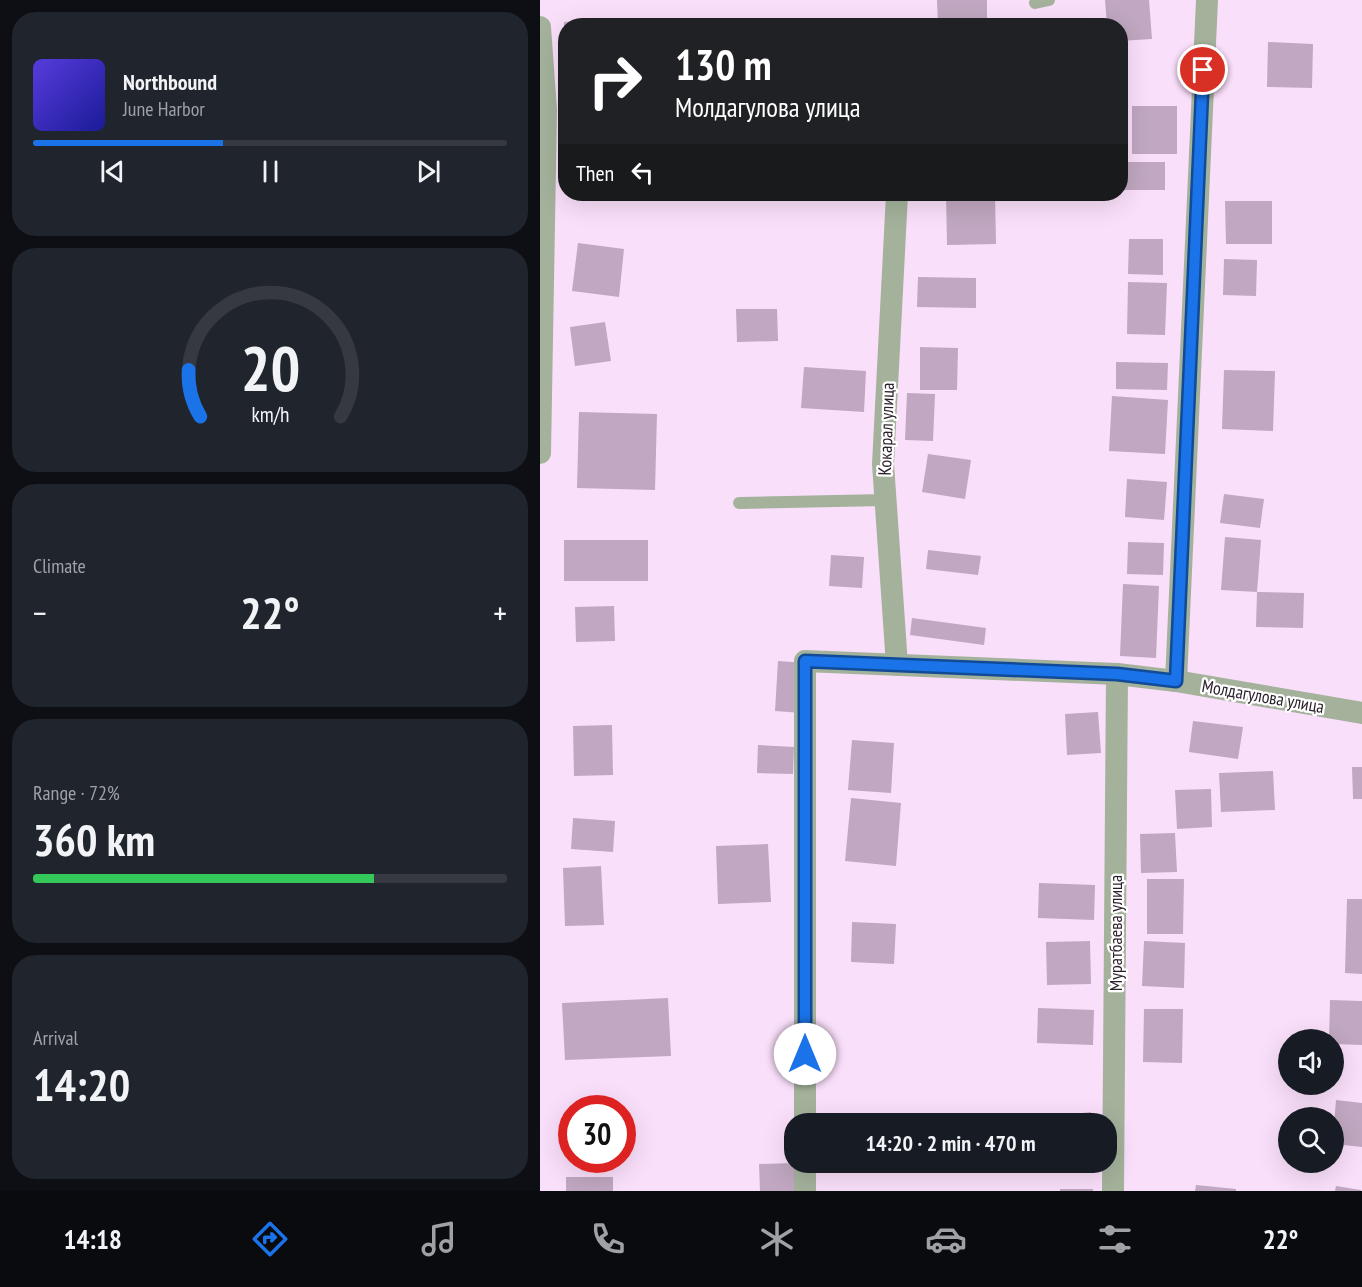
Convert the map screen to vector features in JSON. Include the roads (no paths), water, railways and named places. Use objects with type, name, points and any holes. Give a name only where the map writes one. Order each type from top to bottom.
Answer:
[{"type":"street","points":[[1176,681],[1207,0]]},
{"type":"street","points":[[540,27],[556,107],[540,453]]},
{"type":"street","name":"Кокарал улица","points":[[897,201],[883,464],[897,665]]},
{"type":"street","name":"Молдагулова улица","points":[[805,1113],[805,661],[1117,674],[1176,681],[1362,713]]},
{"type":"street","name":"Муратбаева улица","points":[[1113,1191],[1117,674]]},
{"type":"street","points":[[805,1173],[805,1191]]},
{"type":"lane","points":[[1035,3],[1049,0]]},
{"type":"lane","points":[[739,503],[885,500]]}]
